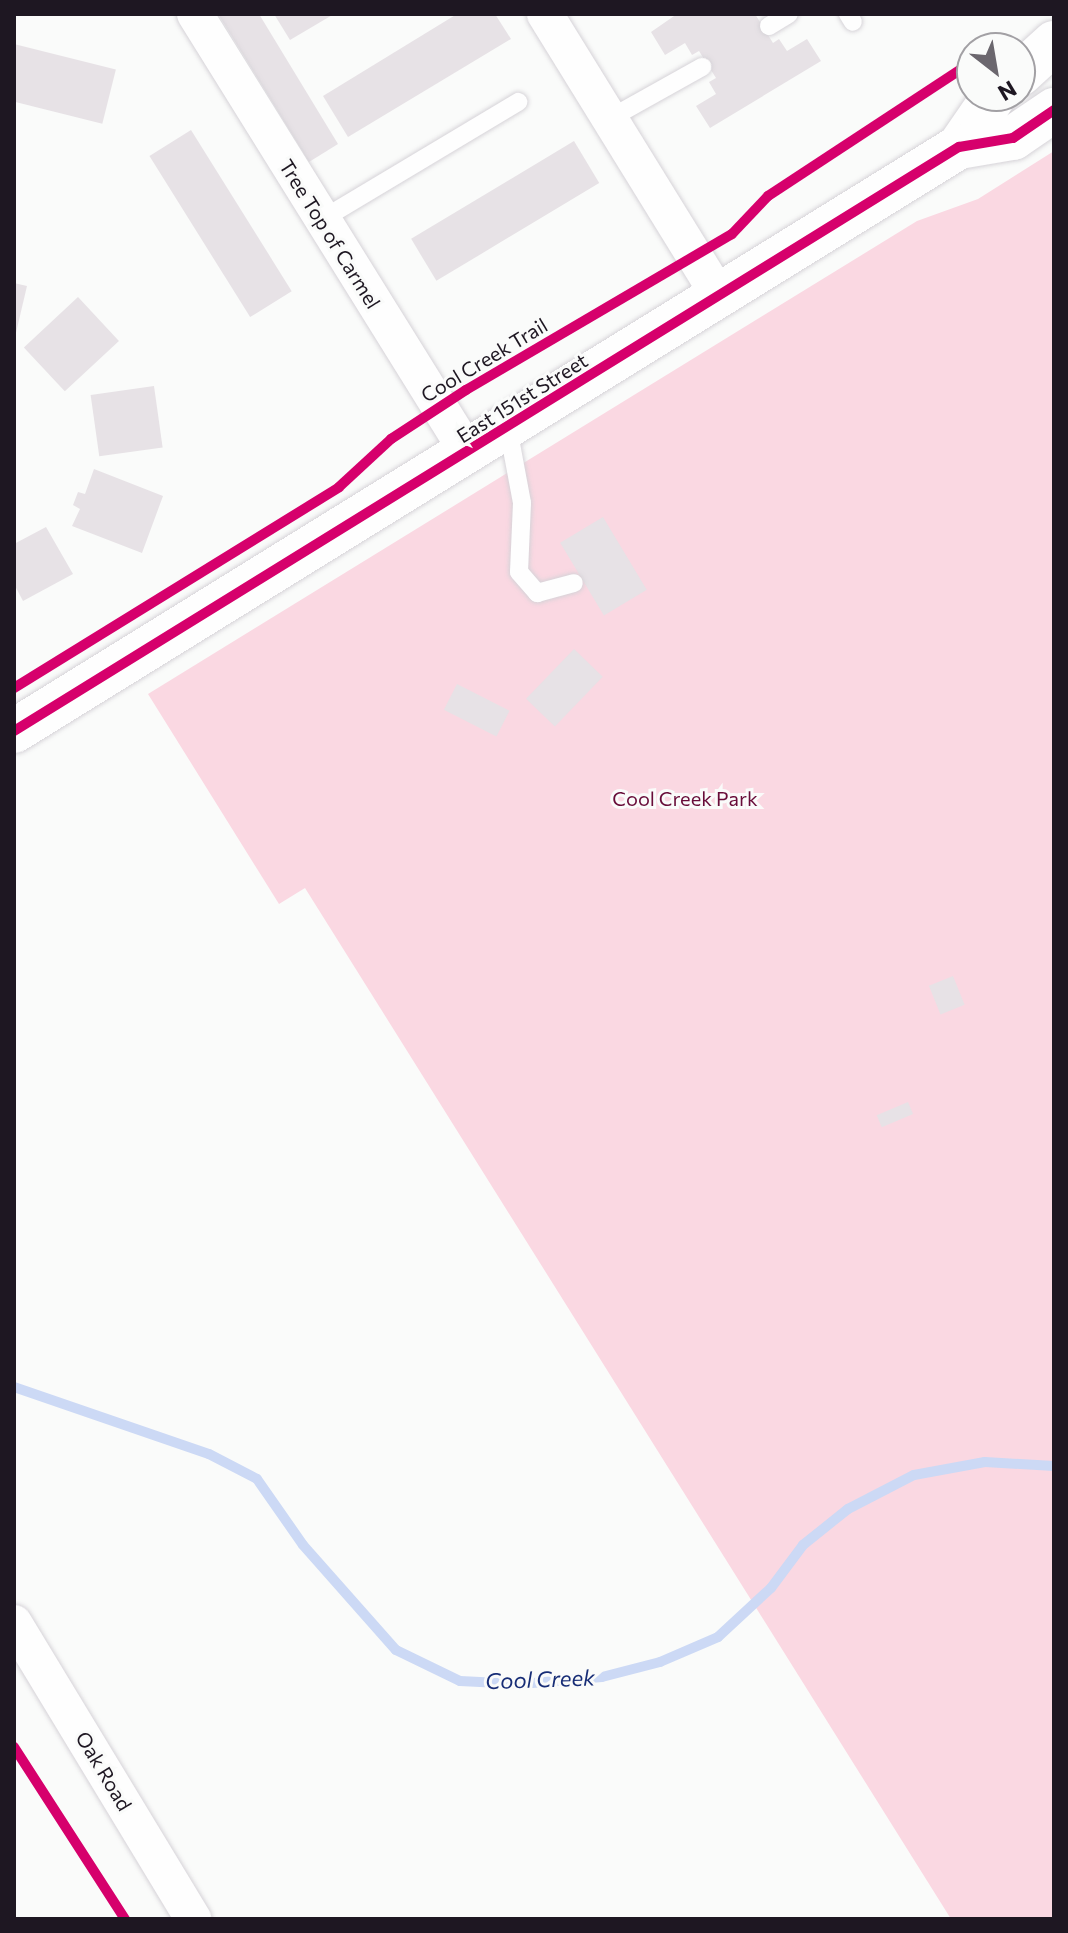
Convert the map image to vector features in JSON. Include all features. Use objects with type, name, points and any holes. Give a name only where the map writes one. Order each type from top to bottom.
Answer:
[{"type":"street","name":"Tree Top of Carmel","points":[[195,14],[468,453]]},
{"type":"street","points":[[545,14],[719,296]]},
{"type":"street","points":[[1036,59],[1054,43]]},
{"type":"street","name":"East 151st Street","points":[[14,731],[959,147],[1013,138],[1054,110]]},
{"type":"street","name":"East 151st Street","points":[[959,147],[983,112]]},
{"type":"street","name":"Oak Road","points":[[14,1623],[193,1919]]},
{"type":"lane","points":[[769,26],[789,14]]},
{"type":"lane","points":[[609,119],[702,67]]},
{"type":"lane","points":[[321,220],[518,102]]},
{"type":"lane","points":[[508,428],[522,503],[519,572],[537,593],[574,583]]},
{"type":"green space","name":"Cool Creek Park","points":[[1054,151],[1054,1919],[951,1919],[305,888],[279,904],[148,694],[917,221],[978,199]]},
{"type":"building","points":[[218,14],[259,14],[338,144],[309,162]]},
{"type":"building","points":[[274,14],[334,14],[290,40]]},
{"type":"building","points":[[457,14],[495,14],[511,39],[348,137],[323,96]]},
{"type":"building","points":[[677,14],[755,14],[773,43],[779,39],[787,51],[807,39],[821,61],[710,128],[696,106],[716,94],[709,82],[716,78],[699,51],[692,55],[685,43],[665,55],[651,32]]},
{"type":"building","points":[[14,44],[116,69],[102,124],[14,102]]},
{"type":"building","points":[[191,130],[292,291],[250,317],[149,156]]},
{"type":"building","points":[[574,141],[599,183],[436,281],[411,239]]},
{"type":"building","points":[[14,283],[27,286],[15,337],[14,336]]},
{"type":"building","points":[[78,297],[119,341],[65,391],[24,347]]},
{"type":"building","points":[[154,386],[163,447],[99,456],[91,395]]},
{"type":"building","points":[[94,469],[163,496],[142,553],[72,526],[80,509],[73,505],[78,492],[85,494]]},
{"type":"building","points":[[603,517],[647,590],[604,616],[560,543]]},
{"type":"building","points":[[46,527],[73,574],[23,601],[14,584],[14,544]]},
{"type":"building","points":[[574,649],[603,677],[555,726],[526,699]]},
{"type":"building","points":[[457,684],[510,711],[496,737],[444,710]]},
{"type":"building","points":[[953,976],[965,1005],[941,1014],[929,986]]},
{"type":"building","points":[[908,1102],[913,1114],[882,1127],[877,1115]]},
{"type":"waterway","name":"Cool Creek","points":[[14,1387],[209,1454],[257,1479],[303,1545],[396,1650],[460,1681],[521,1684],[602,1677],[660,1662],[718,1637],[771,1588],[803,1545],[848,1509],[914,1475],[985,1462],[1054,1466]]},
{"type":"cycle path","name":"Cool Creek Trail","points":[[14,688],[339,487],[391,439],[466,390],[732,234],[768,196],[956,73]]},
{"type":"cycle path","points":[[14,731],[959,147],[1013,138],[1054,110]]},
{"type":"cycle path","points":[[14,1747],[125,1919]]}]
